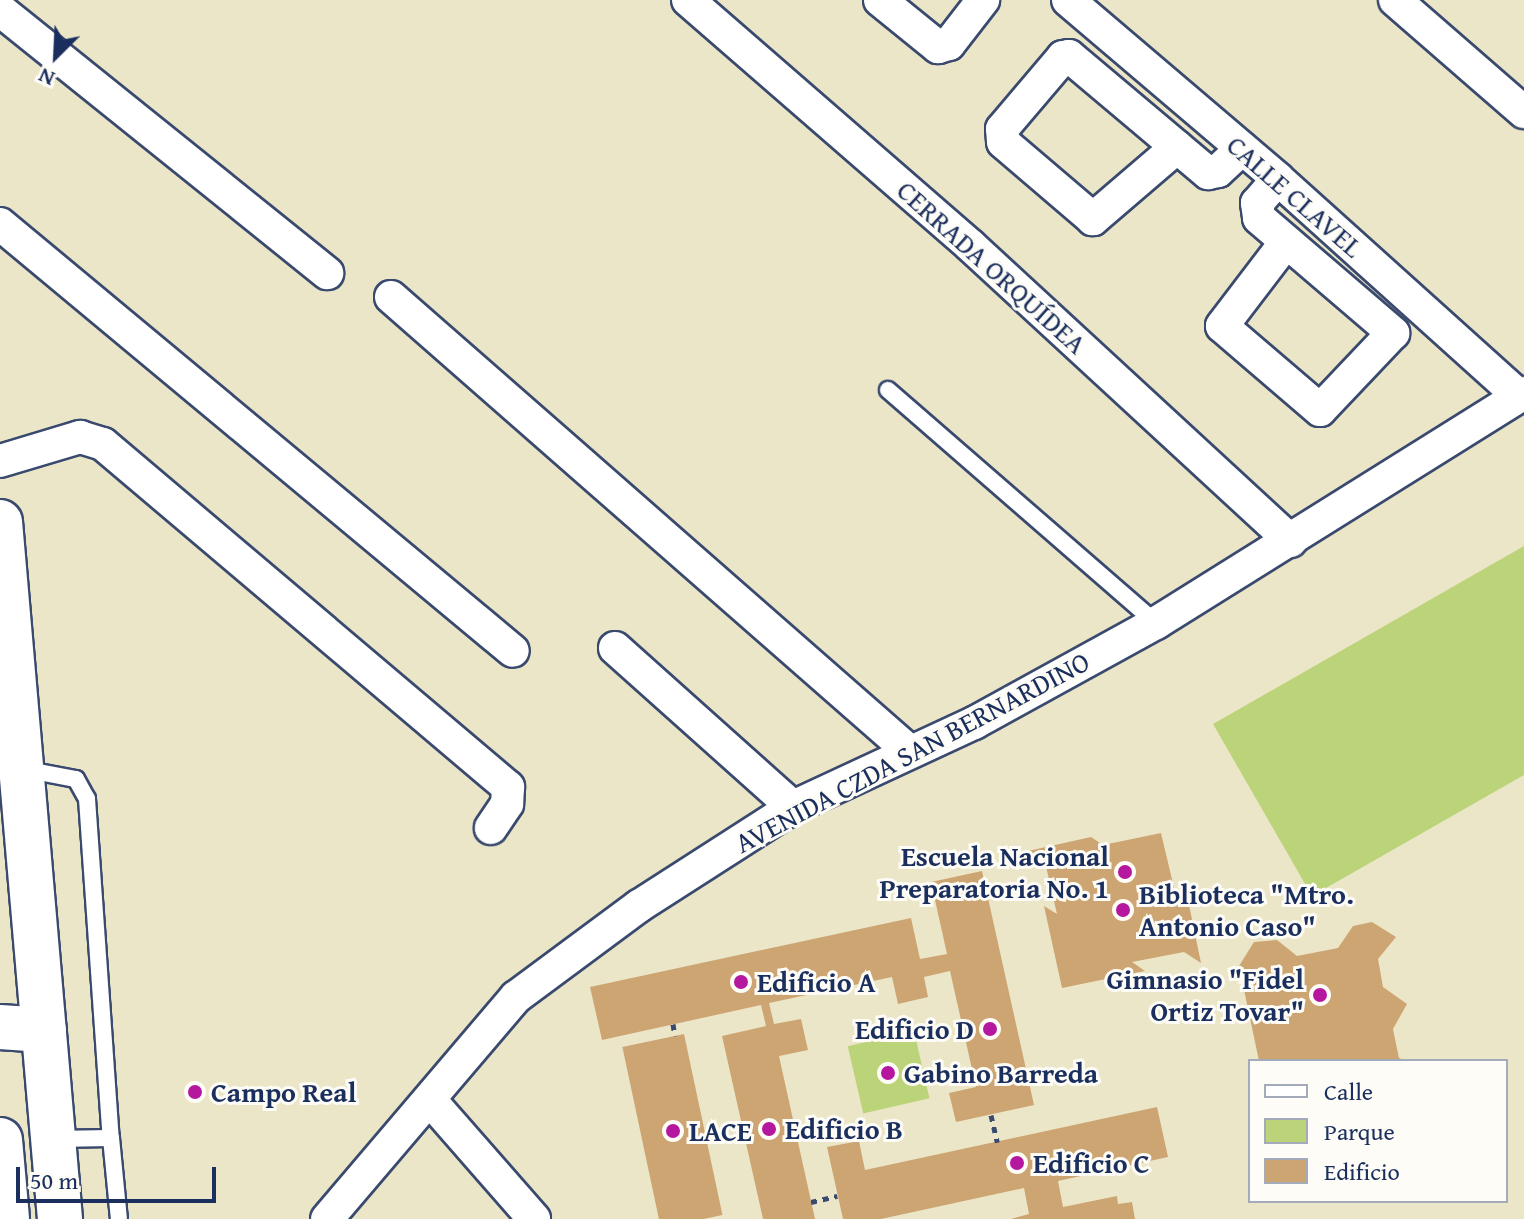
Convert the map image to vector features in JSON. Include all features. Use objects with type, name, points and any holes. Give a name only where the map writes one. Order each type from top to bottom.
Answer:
[{"type":"main road","points":[[0,522],[60,1219]]},
{"type":"main road","points":[[0,1027],[44,1030]]},
{"type":"main road","points":[[0,1140],[7,1219]]},
{"type":"street","name":"CERRADA ORQUÍDEA","points":[[688,0],[971,246],[1291,541]]},
{"type":"street","points":[[880,0],[938,47],[949,44],[983,0]]},
{"type":"street","name":"CALLE CLAVEL","points":[[1069,0],[1522,394]]},
{"type":"street","points":[[1395,0],[1524,112]]},
{"type":"street","points":[[0,10],[327,273]]},
{"type":"street","points":[[1177,147],[1093,219],[1003,142],[1002,129],[1063,57],[1069,56],[1208,173],[1218,171],[1242,149]]},
{"type":"street","points":[[1278,179],[1256,210],[1286,242],[1393,333],[1320,410],[1222,326],[1286,242]]},
{"type":"street","points":[[0,224],[513,651]]},
{"type":"street","points":[[391,297],[908,750]]},
{"type":"street","name":"AVENIDA CZDA SAN BERNARDINO","points":[[327,1219],[516,997],[639,906],[793,807],[908,750],[974,723],[1156,623],[1522,394]]},
{"type":"street","points":[[0,461],[80,437],[103,444],[508,787],[507,804],[491,828]]},
{"type":"street","points":[[615,648],[793,807]]},
{"type":"street","points":[[430,1100],[534,1219]]},
{"type":"lane","points":[[888,390],[1156,623]]},
{"type":"lane","points":[[21,768],[76,779],[87,799],[119,1219]]},
{"type":"lane","points":[[53,1139],[111,1138]]},
{"type":"path","points":[[673,1024],[675,1036]]},
{"type":"path","points":[[991,1115],[997,1142]]},
{"type":"path","points":[[811,1202],[837,1196]]},
{"type":"green space","points":[[1524,546],[1524,775],[1312,896],[1213,724]]},
{"type":"green space","points":[[914,1031],[930,1098],[863,1114],[848,1046]]},
{"type":"building","name":"Biblioteca \"Mtro. Antonio Caso\"","points":[[1161,833],[1175,892],[1188,900],[1201,963],[1184,952],[1132,962],[1145,971],[1062,988],[1044,906],[1057,914],[1045,862],[1028,851],[1091,837],[1103,845]]},
{"type":"building","points":[[982,871],[1034,1105],[956,1122],[949,1093],[976,1087],[950,971],[924,977],[928,997],[898,1004],[892,977],[769,1003],[774,1024],[801,1019],[808,1050],[779,1056],[815,1219],[763,1219],[722,1036],[766,1026],[761,1005],[602,1040],[590,987],[911,918],[920,959],[947,954],[931,882]]},
{"type":"building","name":"Gimnasio \"Fidel Ortiz Tovar\"","points":[[1372,922],[1396,937],[1378,959],[1383,987],[1407,1004],[1393,1029],[1401,1059],[1259,1059],[1239,966],[1254,942],[1277,940],[1297,956],[1338,948],[1353,926]]},
{"type":"building","name":"LACE","points":[[684,1034],[722,1215],[703,1219],[659,1219],[622,1047]]},
{"type":"building","name":"Edificio C","points":[[1157,1107],[1168,1157],[1058,1181],[1063,1207],[1117,1196],[1118,1204],[1132,1202],[1135,1219],[1011,1219],[1029,1214],[1024,1188],[881,1219],[843,1219],[827,1147],[859,1141],[865,1170]]},
{"type":"place","name":"Escuela Nacional Preparatoria No. 1","points":[[1125,872]]},
{"type":"place","name":"Biblioteca \"Mtro. Antonio Caso\"","points":[[1123,910]]},
{"type":"place","name":"Edificio A","points":[[741,982]]},
{"type":"place","name":"Gimnasio \"Fidel Ortiz Tovar\"","points":[[1320,995]]},
{"type":"place","name":"Edificio D","points":[[990,1029]]},
{"type":"place","name":"Gabino Barreda","points":[[888,1073]]},
{"type":"place","name":"Campo Real","points":[[195,1092]]},
{"type":"place","name":"Edificio B","points":[[769,1129]]},
{"type":"place","name":"LACE","points":[[673,1131]]},
{"type":"place","name":"Edificio C","points":[[1017,1163]]}]
